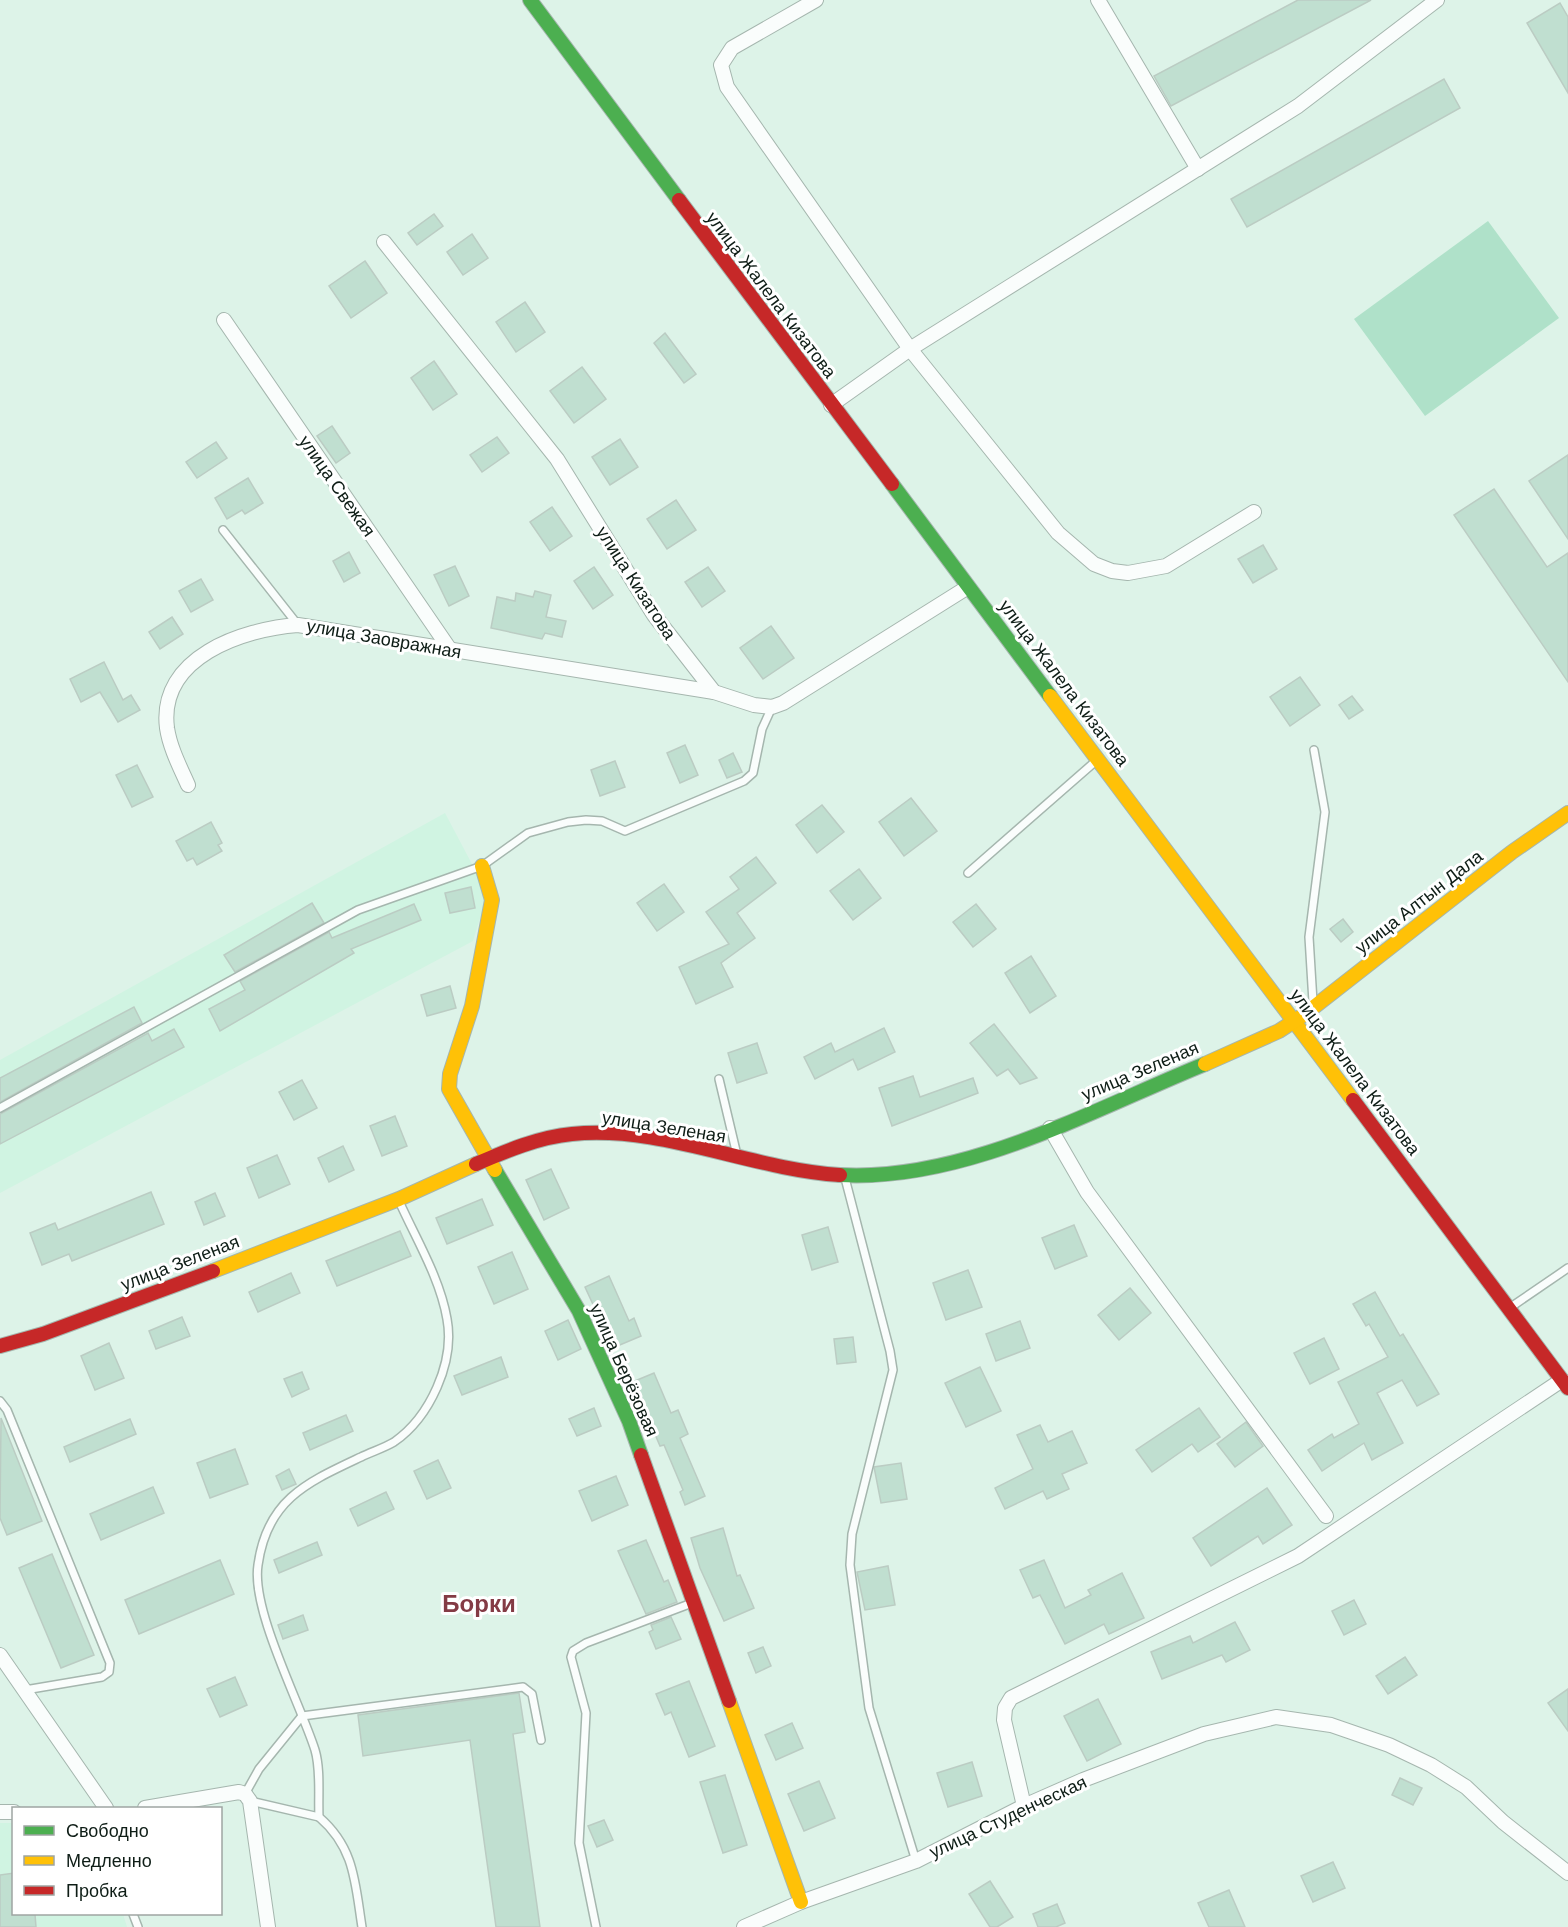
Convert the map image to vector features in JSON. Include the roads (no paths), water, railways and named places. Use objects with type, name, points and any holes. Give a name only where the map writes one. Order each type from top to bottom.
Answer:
[{"type":"street","name":"улица Жалела Кизатова","points":[[530,0],[1565,1384]]},
{"type":"street","points":[[816,0],[732,48],[721,65],[727,87],[910,349],[1058,533],[1094,564],[1112,571],[1128,573],[1166,566],[1254,512]]},
{"type":"street","points":[[1098,0],[1198,169]]},
{"type":"street","points":[[831,405],[910,349],[1298,106],[1437,0]]},
{"type":"street","name":"улица Кизатова","points":[[384,242],[557,459],[654,615],[714,692]]},
{"type":"street","name":"улица Свежая","points":[[224,320],[451,651]]},
{"type":"street","points":[[714,692],[754,705],[772,707],[803,691],[968,587]]},
{"type":"street","name":"улица Заовражная","points":[[188,785],[167,727],[174,689],[185,671],[202,655],[250,632],[297,625],[714,692]]},
{"type":"street","name":"улица Алтын Дала","points":[[1294,1021],[1314,1008],[1512,852],[1568,813]]},
{"type":"street","name":"улица Берёзовая","points":[[482,866],[492,900],[472,1006],[450,1074],[450,1089],[454,1102],[579,1311],[629,1421],[801,1902]]},
{"type":"street","name":"улица Зеленая","points":[[0,1346],[43,1334],[398,1199],[542,1140],[571,1134],[610,1133],[813,1173],[883,1176],[938,1167],[1050,1128],[1264,1038],[1294,1021]]},
{"type":"street","points":[[1050,1128],[1087,1192],[1326,1516]]},
{"type":"street","points":[[1023,1806],[1004,1720],[1005,1708],[1011,1698],[1298,1556],[1565,1384]]},
{"type":"street","points":[[0,1655],[105,1807]]},
{"type":"street","name":"улица Студенческая","points":[[744,1927],[801,1902],[916,1861],[1023,1806],[1204,1734],[1276,1717],[1331,1725],[1389,1744],[1431,1765],[1466,1787],[1503,1822],[1568,1873]]},
{"type":"street","points":[[155,1807],[239,1792],[248,1797],[268,1927]]},
{"type":"lane","points":[[224,530],[297,625]]},
{"type":"lane","points":[[0,1108],[358,910],[482,866],[528,833],[544,827],[586,820],[602,821],[626,831],[744,781],[753,773],[762,729],[772,707]]},
{"type":"lane","points":[[1314,750],[1325,812],[1309,937],[1314,1008]]},
{"type":"lane","points":[[968,873],[1099,759]]},
{"type":"lane","points":[[719,1079],[737,1157]]},
{"type":"lane","points":[[844,1176],[890,1351],[892,1370],[852,1534],[850,1565],[870,1708],[916,1861]]},
{"type":"lane","points":[[319,1817],[316,1753],[262,1603],[257,1566],[265,1538],[282,1503],[310,1481],[394,1442],[418,1418],[436,1389],[447,1354],[447,1319],[435,1280],[398,1199]]},
{"type":"lane","points":[[1510,1308],[1568,1268]]},
{"type":"lane","points":[[0,1401],[7,1410],[110,1663],[109,1672],[102,1677],[25,1690]]},
{"type":"lane","points":[[596,1927],[579,1843],[586,1713],[571,1657],[573,1651],[586,1643],[694,1602]]},
{"type":"lane","points":[[362,1927],[352,1863],[338,1836],[319,1817],[248,1797],[259,1768],[302,1716],[523,1687],[532,1694],[541,1740]]},
{"type":"district","name":"Борки","points":[[479,1604]]}]
